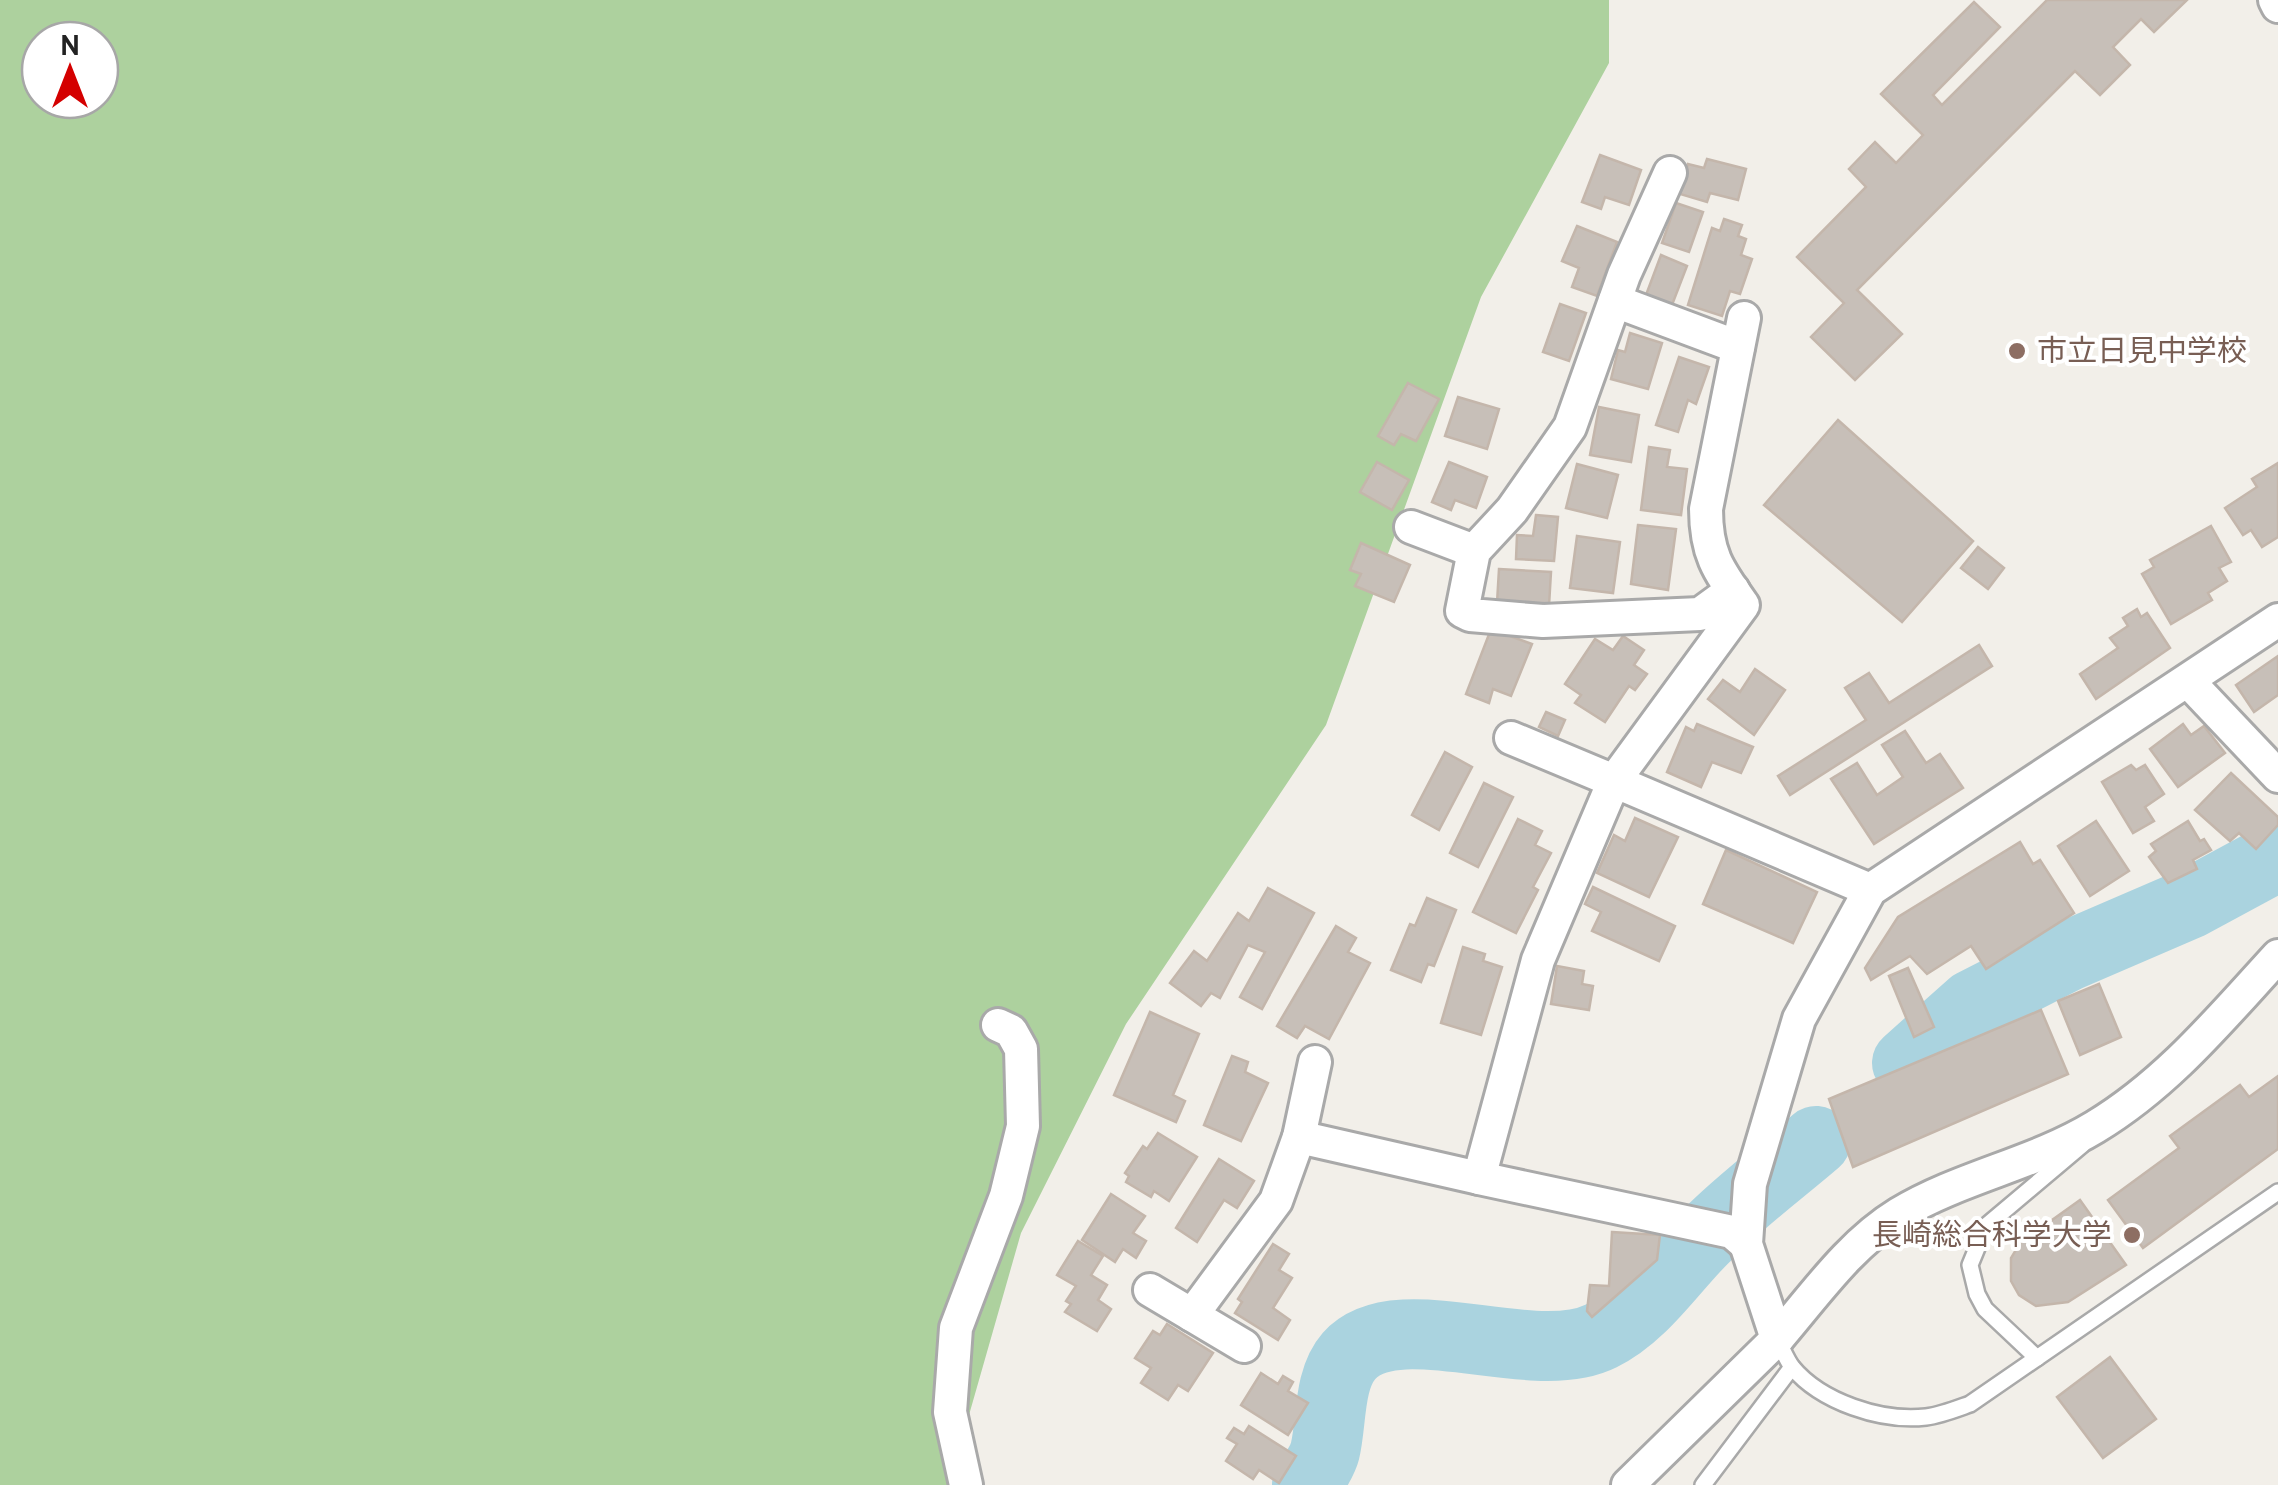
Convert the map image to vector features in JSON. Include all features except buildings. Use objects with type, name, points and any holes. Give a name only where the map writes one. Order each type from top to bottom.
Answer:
[{"type":"street","points":[[1670,173],[1624,274],[1570,427],[1512,510],[1474,550],[1462,610],[1470,615],[1542,621],[1700,614],[1732,590]]},
{"type":"street","points":[[1480,1178],[1538,960],[1614,780],[1743,606],[1715,565],[1706,540],[1706,509],[1741,332],[1615,301]]},
{"type":"street","points":[[1412,527],[1474,550]]},
{"type":"street","points":[[1785,1353],[1741,1234],[1750,1184],[1799,1019],[1870,890],[2278,620]]},
{"type":"street","points":[[2188,681],[2278,776]]},
{"type":"street","points":[[1511,738],[1870,890]]},
{"type":"street","points":[[1628,1485],[1785,1353],[1861,1244],[1899,1214],[2092,1129],[2155,1085],[2228,1013],[2278,956]]},
{"type":"street","points":[[966,1485],[950,1412],[956,1328],[1006,1196],[1023,1126],[1020,1050],[1012,1031],[998,1024]]},
{"type":"street","points":[[1192,1314],[1276,1202],[1298,1137],[1315,1062]]},
{"type":"street","points":[[1298,1137],[1741,1234]]},
{"type":"street","points":[[1150,1290],[1244,1346]]},
{"type":"lane","points":[[2037,1358],[1985,1309],[1976,1294],[1970,1265],[1986,1226],[2067,1161],[2092,1129]]},
{"type":"lane","points":[[1703,1485],[1785,1353],[1823,1393],[1873,1413],[1904,1419],[1931,1417],[1970,1404],[2278,1192]]},
{"type":"green space","points":[[0,0],[1609,0],[1609,63],[1481,297],[1326,725],[1126,1024],[1021,1233],[949,1485],[0,1485]]},
{"type":"waterway","points":[[1907,1063],[1972,1005],[2068,956],[2191,903],[2278,856]]},
{"type":"waterway","points":[[1307,1485],[1325,1451],[1337,1377],[1349,1356],[1371,1341],[1399,1335],[1432,1335],[1540,1346],[1573,1344],[1601,1336],[1631,1316],[1719,1223],[1816,1141]]},
{"type":"place","name":"市立日見中学校","points":[[2017,351]]},
{"type":"place","name":"長崎総合科学大学","points":[[2132,1235]]}]
